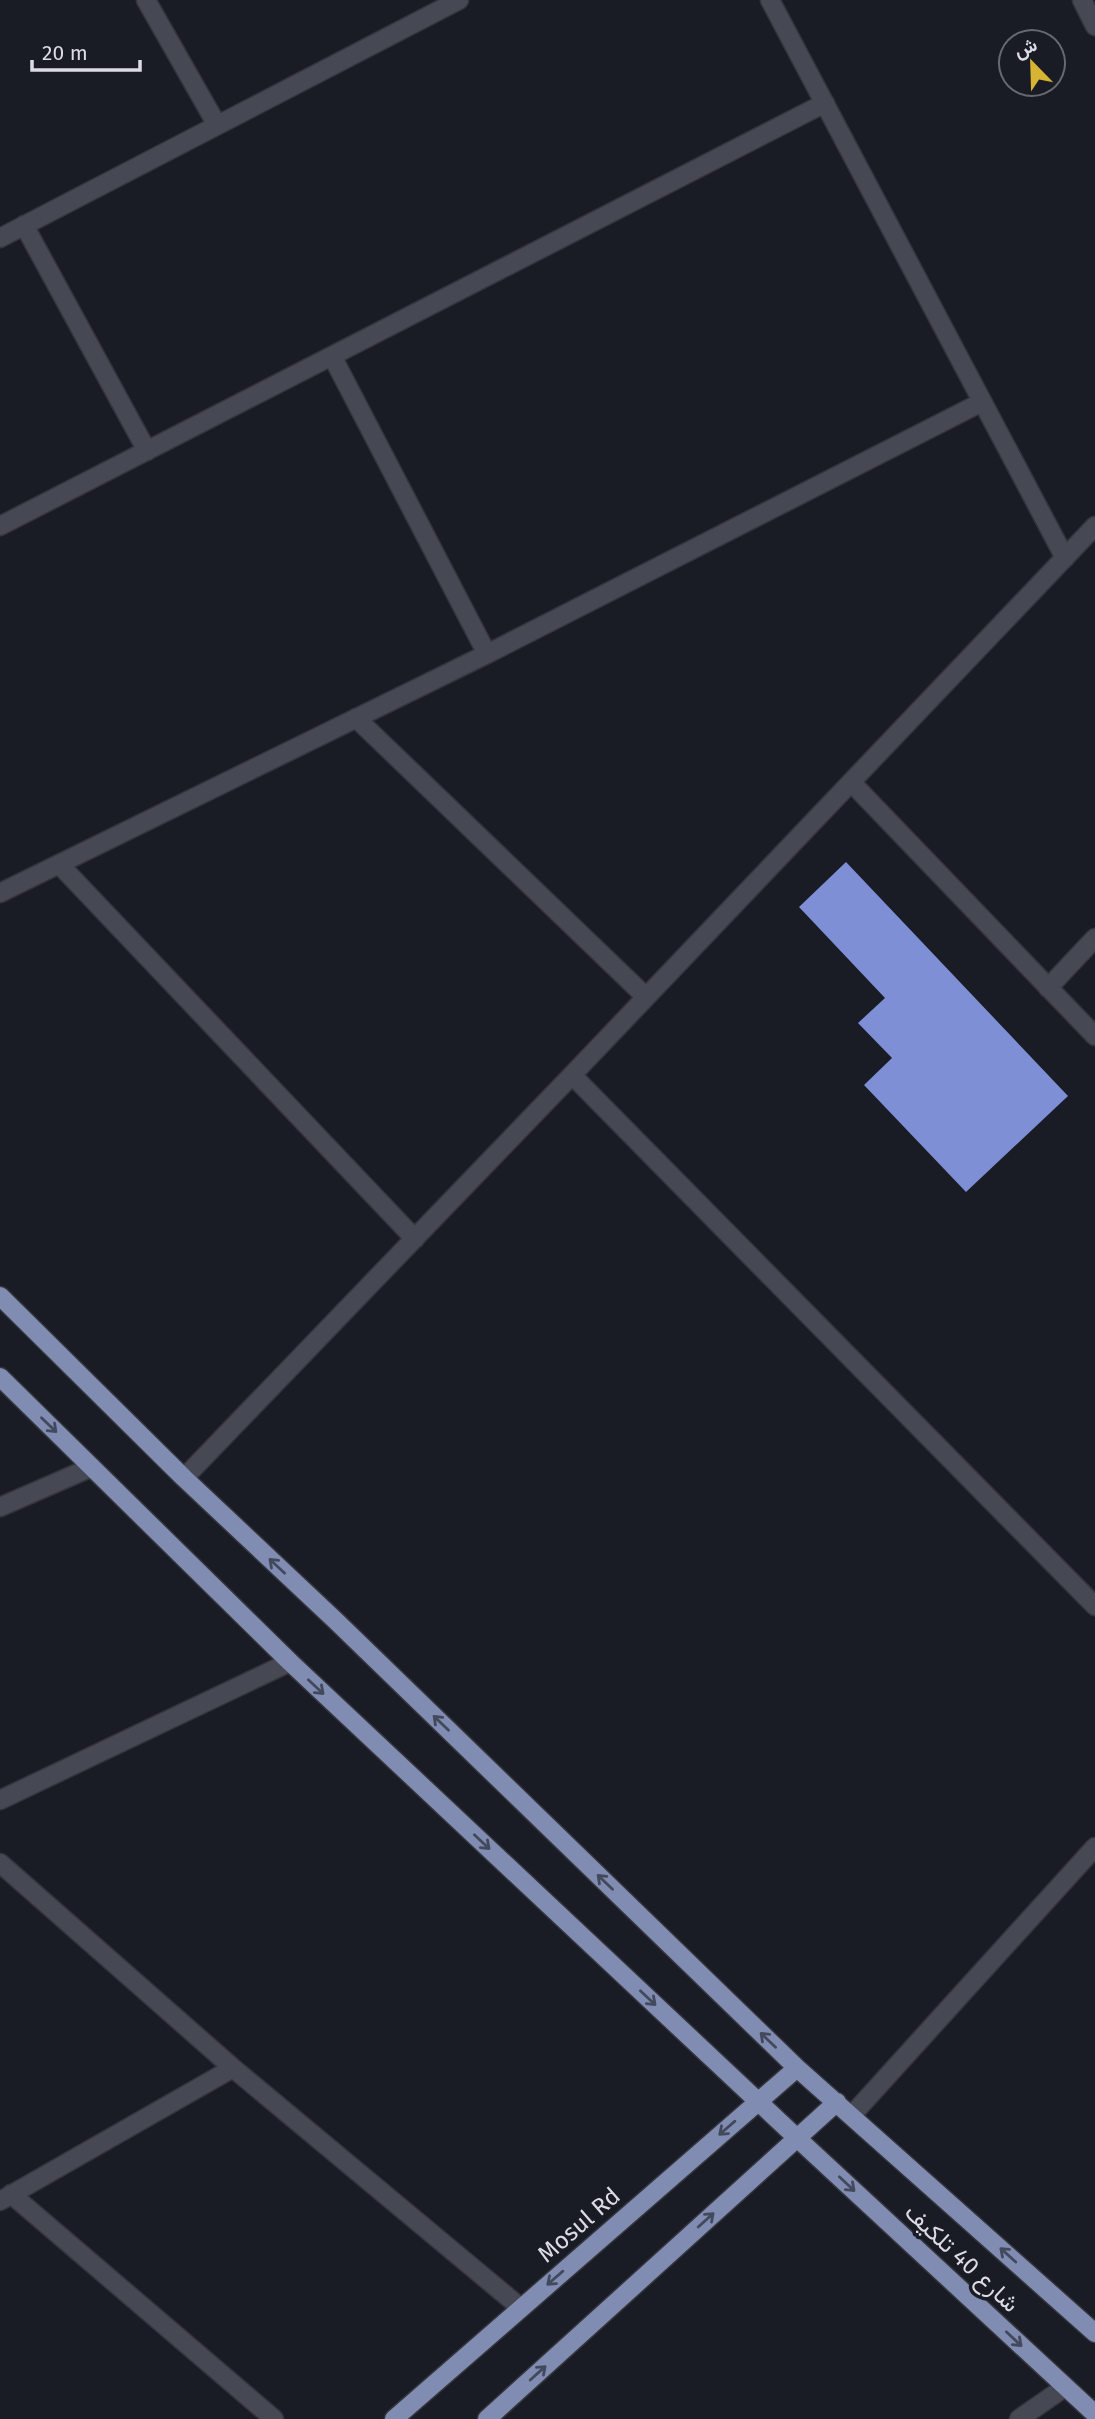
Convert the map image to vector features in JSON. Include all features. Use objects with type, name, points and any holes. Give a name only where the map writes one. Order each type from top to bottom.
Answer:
[{"type":"main road","name":"شارع 40 تلكيف","points":[[0,1296],[184,1478],[337,1621],[797,2068],[1095,2333]]},
{"type":"main road","name":"شارع 40 تلكيف","points":[[0,1377],[290,1662],[1095,2414]]},
{"type":"main road","name":"Mosul Rd","points":[[394,2419],[797,2068]]},
{"type":"main road","points":[[487,2419],[837,2102]]},
{"type":"street","points":[[146,0],[217,125]]},
{"type":"street","points":[[0,238],[459,0]]},
{"type":"street","points":[[770,0],[1065,558]]},
{"type":"street","points":[[1082,0],[1095,26]]},
{"type":"street","points":[[0,526],[825,103]]},
{"type":"street","points":[[24,225],[147,451]]},
{"type":"street","points":[[332,356],[488,654]]},
{"type":"street","points":[[0,893],[488,654],[982,402]]},
{"type":"street","points":[[184,1478],[1095,526]]},
{"type":"street","points":[[356,718],[646,997]]},
{"type":"street","points":[[851,782],[1095,1036]]},
{"type":"street","points":[[59,864],[415,1239]]},
{"type":"street","points":[[1048,988],[1095,938]]},
{"type":"street","points":[[572,1075],[1095,1606]]},
{"type":"street","points":[[0,1507],[92,1467]]},
{"type":"street","points":[[0,1800],[290,1662]]},
{"type":"street","points":[[852,2115],[1095,1847]]},
{"type":"street","points":[[0,1863],[233,2068],[521,2308]]},
{"type":"street","points":[[233,2068],[6,2198],[274,2419]]},
{"type":"street","points":[[1019,2419],[1065,2387]]},
{"type":"building","points":[[846,862],[1068,1096],[966,1192],[864,1085],[892,1058],[858,1023],[885,998],[799,907]]}]
